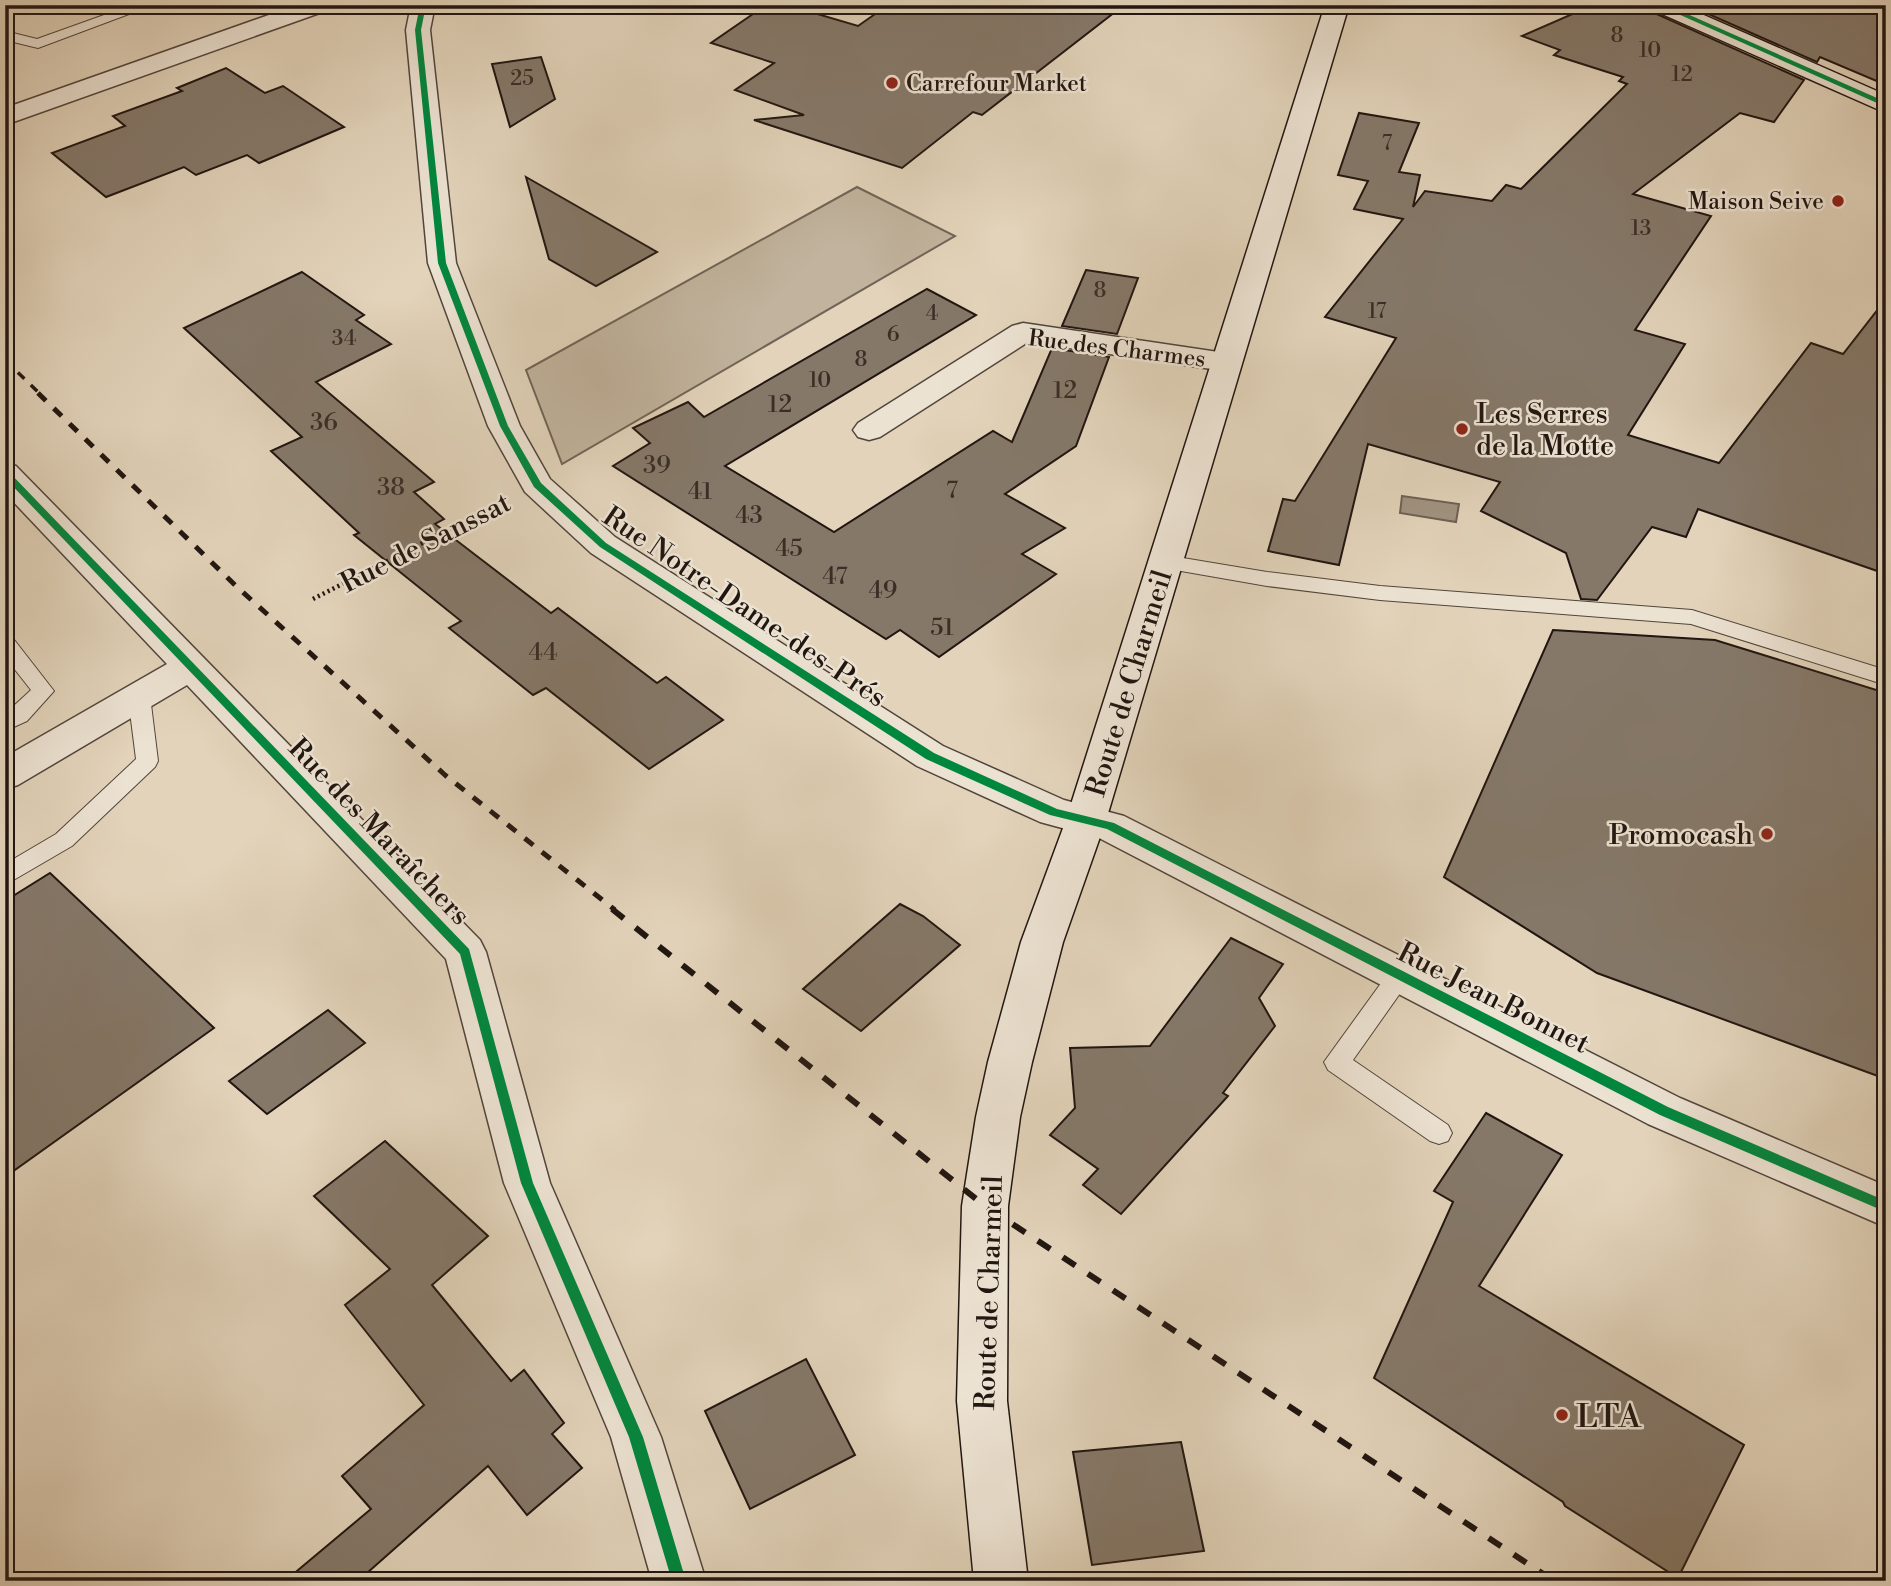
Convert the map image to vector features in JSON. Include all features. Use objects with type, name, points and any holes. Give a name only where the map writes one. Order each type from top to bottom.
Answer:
[{"type":"street","points":[[5,117],[320,5]]},
{"type":"street","name":"Rue Notre-Dame-des-Prés","points":[[423,5],[418,30],[442,263],[504,426],[537,485],[603,545],[930,756],[1054,812],[1086,820]]},
{"type":"street","name":"Route de Charmeil","points":[[1001,1581],[982,1401],[985,1206],[998,1117],[1042,942],[1086,820],[1225,362],[1338,5]]},
{"type":"street","points":[[1661,5],[1886,104]]},
{"type":"street","name":"Rue des Charmes","points":[[869,430],[1023,332],[1225,362]]},
{"type":"street","name":"Rue des Maraîchers","points":[[7,480],[465,952],[527,1183],[636,1437],[672,1577]]},
{"type":"street","points":[[5,775],[190,667]]},
{"type":"street","name":"Rue Jean Bonnet","points":[[1086,820],[1110,826],[1664,1111],[1886,1207]]},
{"type":"lane","points":[[5,35],[38,44],[146,5]]},
{"type":"lane","points":[[1165,562],[1267,579],[1380,593],[1692,617],[1886,678]]},
{"type":"lane","points":[[5,642],[43,691],[19,716],[5,723]]},
{"type":"lane","points":[[5,876],[64,840],[147,761],[139,696]]},
{"type":"lane","points":[[1401,975],[1337,1062],[1439,1133]]},
{"type":"shaded area","points":[[857,187],[955,236],[562,464],[526,370]]},
{"type":"shaded area","points":[[1402,496],[1459,504],[1456,522],[1400,513]]},
{"type":"building","name":"Carrefour Market","points":[[766,5],[787,5],[858,26],[888,5],[1124,5],[982,115],[973,112],[902,168],[754,120],[804,115],[735,90],[774,63],[711,43]]},
{"type":"building","points":[[1593,5],[1647,5],[1652,12],[1804,80],[1774,122],[1740,113],[1633,194],[1711,216],[1635,330],[1685,344],[1628,435],[1719,463],[1811,343],[1843,354],[1886,299],[1886,574],[1698,509],[1686,537],[1652,527],[1597,600],[1581,599],[1566,553],[1481,511],[1500,482],[1368,444],[1339,565],[1268,551],[1283,499],[1295,501],[1396,338],[1325,317],[1403,219],[1354,209],[1368,181],[1338,175],[1359,113],[1419,123],[1399,172],[1420,175],[1413,207],[1425,191],[1492,201],[1506,185],[1521,189],[1627,84],[1619,81],[1623,77],[1554,55],[1560,50],[1522,36]]},
{"type":"building","points":[[1688,5],[1865,5],[1886,10],[1886,85],[1820,57],[1817,62]]},
{"type":"building","points":[[541,57],[555,99],[510,127],[492,64]]},
{"type":"building","points":[[226,68],[265,93],[283,86],[344,127],[259,163],[247,155],[196,175],[184,167],[106,197],[52,153],[125,126],[113,116],[182,91],[177,88]]},
{"type":"building","points":[[526,177],[657,252],[596,286],[549,259]]},
{"type":"building","points":[[1086,270],[1138,278],[1117,334],[1062,326]]},
{"type":"building","points":[[302,272],[364,315],[356,320],[391,344],[316,382],[434,482],[414,492],[444,519],[435,524],[551,613],[558,608],[657,683],[666,677],[723,720],[649,769],[546,688],[533,695],[449,628],[461,621],[354,535],[359,533],[271,451],[302,437],[184,328]]},
{"type":"building","points":[[927,289],[976,315],[725,466],[834,532],[993,431],[1012,442],[1052,348],[1109,357],[1076,446],[1005,494],[1065,528],[1022,554],[1056,574],[939,657],[900,630],[886,639],[613,466],[650,443],[633,428],[688,402],[704,417]]},
{"type":"building","name":"Promocash","points":[[1553,630],[1715,640],[1886,693],[1886,1079],[1597,973],[1444,877]]},
{"type":"building","points":[[50,873],[214,1028],[5,1177],[5,901]]},
{"type":"building","points":[[900,904],[923,916],[960,945],[861,1031],[803,989]]},
{"type":"building","points":[[1231,938],[1283,964],[1259,998],[1275,1026],[1223,1093],[1228,1096],[1121,1214],[1083,1185],[1098,1169],[1050,1135],[1075,1108],[1070,1048],[1150,1046]]},
{"type":"building","points":[[328,1010],[365,1043],[267,1114],[229,1081]]},
{"type":"building","name":"LTA","points":[[1486,1113],[1562,1155],[1479,1286],[1744,1445],[1678,1578],[1374,1378],[1453,1202],[1434,1191]]},
{"type":"building","points":[[385,1141],[488,1236],[432,1285],[511,1381],[524,1370],[564,1423],[552,1434],[582,1468],[527,1515],[488,1466],[358,1581],[285,1581],[371,1509],[342,1476],[424,1405],[345,1305],[390,1269],[314,1196]]},
{"type":"building","points":[[806,1359],[855,1455],[750,1509],[705,1411]]},
{"type":"building","points":[[1181,1442],[1204,1551],[1092,1565],[1073,1452]]},
{"type":"railway","points":[[5,360],[40,394]]},
{"type":"railway","points":[[38,393],[236,586],[445,775],[615,910]]},
{"type":"railway","points":[[612,909],[985,1206],[1554,1581]]},
{"type":"cycle path","points":[[423,5],[418,30],[442,263],[504,426],[537,485],[603,545],[930,756],[1054,812],[1110,826],[1664,1111],[1886,1207]]},
{"type":"cycle path","points":[[1661,5],[1886,105]]},
{"type":"cycle path","points":[[5,473],[465,952],[527,1183],[636,1437],[679,1581]]},
{"type":"place","name":"Carrefour Market","points":[[892,83]]},
{"type":"place","name":"Maison Seive","points":[[1838,201]]},
{"type":"place","name":"Les Serres de la Motte","points":[[1462,429]]},
{"type":"place","name":"Promocash","points":[[1767,834]]},
{"type":"place","name":"LTA","points":[[1562,1415]]}]
